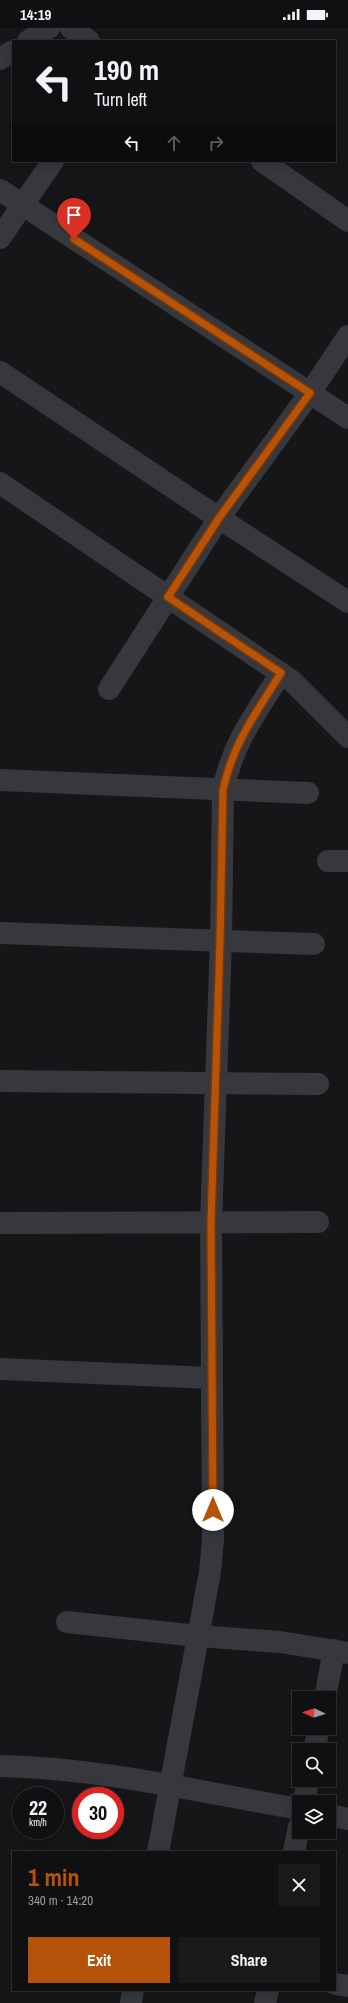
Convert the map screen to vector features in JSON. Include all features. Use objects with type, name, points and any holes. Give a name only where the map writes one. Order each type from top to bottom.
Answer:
[{"type":"street","points":[[30,40],[49,28]]},
{"type":"street","points":[[71,28],[89,40]]},
{"type":"street","points":[[0,59],[12,52]]},
{"type":"street","points":[[0,238],[51,162]]},
{"type":"street","points":[[263,162],[348,220]]},
{"type":"street","points":[[0,190],[348,418]]},
{"type":"street","points":[[110,689],[219,518],[310,393],[348,336]]},
{"type":"street","points":[[0,372],[348,602]]},
{"type":"street","points":[[0,483],[292,681],[348,737]]},
{"type":"street","points":[[158,1851],[210,1572],[213,1540],[211,1223],[223,790],[228,766],[239,739],[281,673]]},
{"type":"street","points":[[0,780],[308,793]]},
{"type":"street","points":[[0,933],[314,944]]},
{"type":"street","points":[[0,1081],[318,1084]]},
{"type":"street","points":[[0,1223],[318,1222]]},
{"type":"street","points":[[0,1369],[212,1378]]},
{"type":"street","points":[[67,1622],[198,1636],[280,1642],[341,1651],[327,1691]]},
{"type":"street","points":[[0,1766],[38,1767],[97,1773],[292,1808]]},
{"type":"street","points":[[336,1816],[348,1819]]},
{"type":"street","points":[[294,1851],[297,1839]]},
{"type":"street","points":[[336,1984],[348,1986]]},
{"type":"street","points":[[131,2003],[133,1991]]},
{"type":"street","points":[[266,2003],[268,1991]]},
{"type":"route","points":[[74,239],[310,393],[219,518],[168,597],[281,673],[239,739],[228,766],[223,790],[211,1223],[213,1510]]}]
